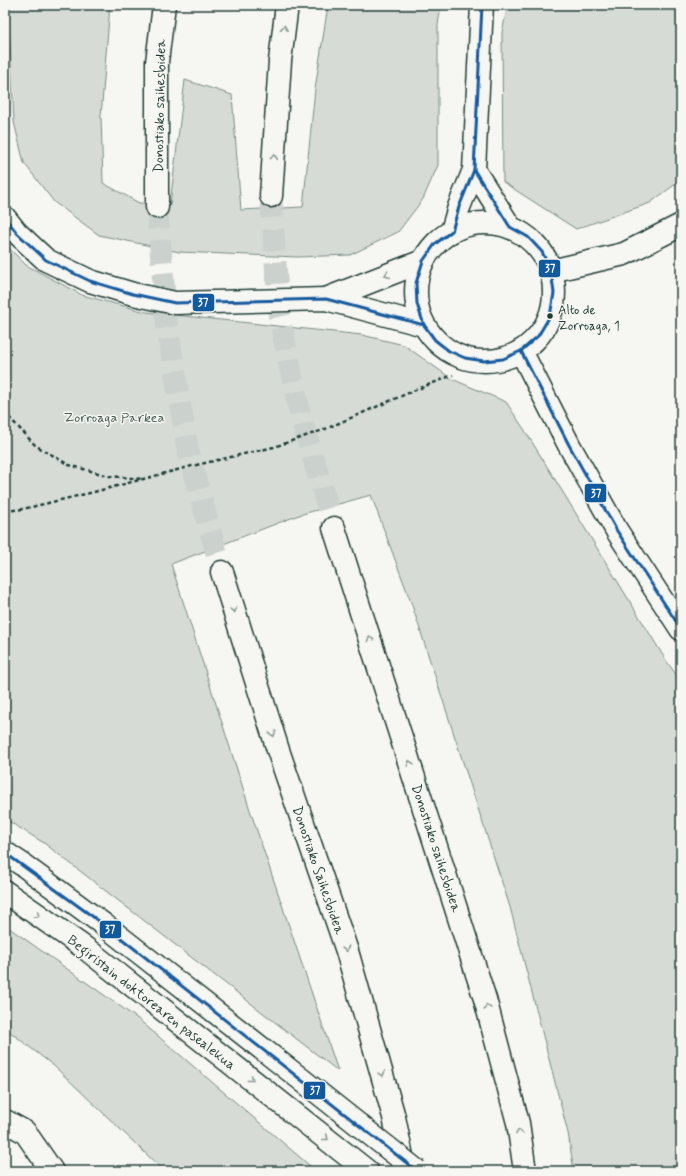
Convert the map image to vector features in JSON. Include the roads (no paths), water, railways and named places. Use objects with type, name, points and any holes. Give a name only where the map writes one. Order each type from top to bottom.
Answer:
[{"type":"main road","name":"Donostiako saihesbidea","points":[[157,207],[157,62],[164,5]]},
{"type":"main road","points":[[271,196],[280,61],[287,5]]},
{"type":"main road","points":[[452,231],[459,207],[474,170],[482,5]]},
{"type":"main road","points":[[474,170],[510,227]]},
{"type":"main road","points":[[5,218],[46,260],[90,281],[133,294],[175,302],[326,299],[424,325]]},
{"type":"main road","points":[[490,223],[510,227],[528,237],[542,252],[551,271],[554,293],[550,316],[538,336],[521,351],[503,359],[484,361],[465,358],[448,351],[435,340],[424,325],[417,304],[416,282],[423,261],[435,244],[452,231],[470,224],[490,223]]},
{"type":"main road","points":[[551,271],[624,254],[681,225]]},
{"type":"main road","points":[[326,299],[423,261]]},
{"type":"main road","points":[[521,351],[569,445],[617,531],[681,629]]},
{"type":"main road","name":"Donostiako saihesbidea","points":[[334,528],[485,999],[518,1123],[525,1171]]},
{"type":"main road","name":"Donostiako Saihesbidea","points":[[222,572],[278,750],[347,951],[394,1117],[404,1171]]},
{"type":"main road","points":[[5,853],[103,924],[417,1171]]},
{"type":"main road","name":"Begiristain doktorearen pasealekua","points":[[5,892],[85,948],[368,1171]]},
{"type":"main road","points":[[5,1121],[25,1132],[52,1171]]},
{"type":"tunnel","points":[[271,196],[279,315],[300,414],[334,528]]},
{"type":"tunnel","points":[[157,207],[167,326],[189,456],[222,572]]},
{"type":"place","name":"Alto de Zorroaga, 1","points":[[550,316]]},
{"type":"park label","name":"Zorroaga Parkea","points":[[114,417]]}]
